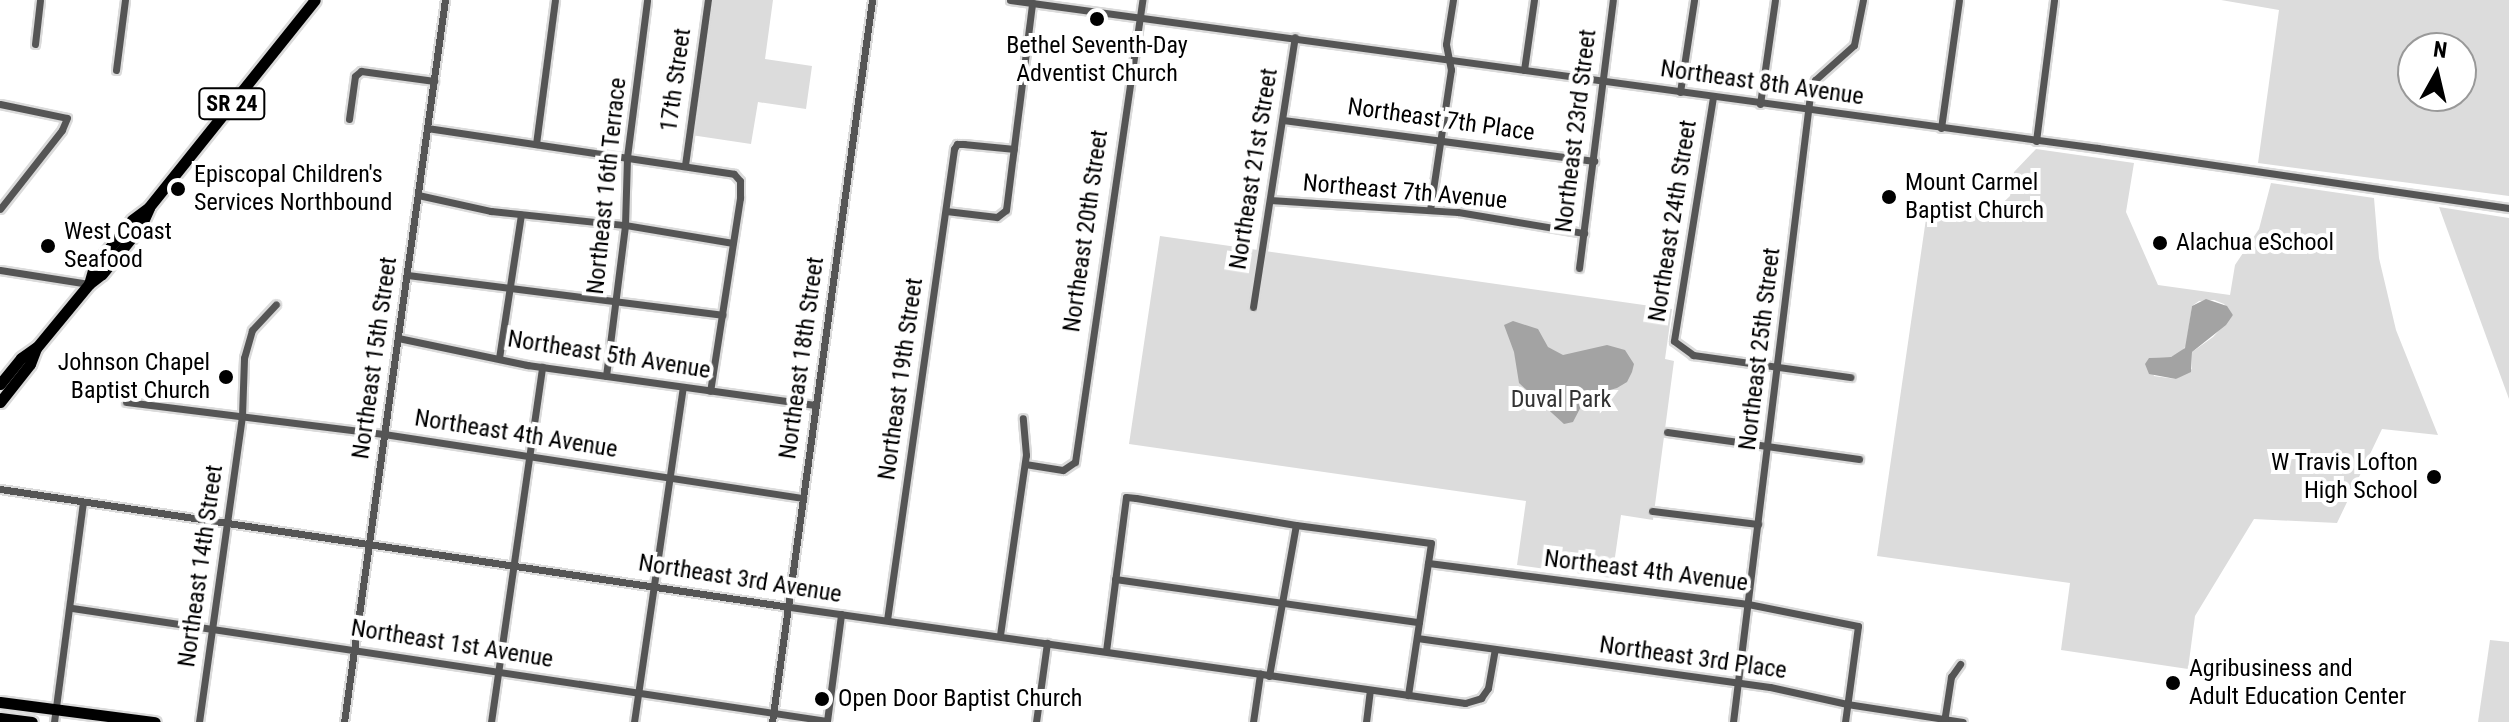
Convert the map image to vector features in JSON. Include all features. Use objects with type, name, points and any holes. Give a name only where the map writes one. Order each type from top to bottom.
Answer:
[{"type":"highway","name":"SR 24","points":[[0,384],[21,358],[37,347],[89,284],[94,267],[132,220],[149,207],[315,0]]},
{"type":"highway","name":"SR 24","points":[[0,402],[30,364],[37,347]]},
{"type":"highway","points":[[0,702],[155,722]]},
{"type":"highway","points":[[0,718],[32,722]]},
{"type":"street","points":[[35,44],[40,0]]},
{"type":"street","points":[[116,70],[125,0]]},
{"type":"street","name":"Northeast 15th Street","points":[[344,722],[445,0]]},
{"type":"street","points":[[536,144],[555,0]]},
{"type":"street","name":"Northeast 16th Terrace","points":[[606,376],[625,225],[627,157],[647,0]]},
{"type":"street","name":"17th Street","points":[[685,165],[708,0]]},
{"type":"street","name":"Northeast 18th Street","points":[[772,718],[872,0]]},
{"type":"street","name":"Northeast 8th Avenue","points":[[1010,0],[1058,3],[2509,208]]},
{"type":"street","name":"Northeast 20th Street","points":[[1025,464],[1063,470],[1071,467],[1142,0]]},
{"type":"street","points":[[1430,210],[1451,70],[1446,59],[1453,0]]},
{"type":"street","points":[[1524,70],[1534,0]]},
{"type":"street","name":"Northeast 23rd Street","points":[[1579,268],[1613,0]]},
{"type":"street","name":"Northeast 24th Street","points":[[1680,92],[1694,0]]},
{"type":"street","points":[[1760,104],[1775,0]]},
{"type":"street","name":"Northeast 25th Street","points":[[1733,722],[1809,122],[1808,110],[1815,80],[1854,45],[1863,0]]},
{"type":"street","points":[[1941,128],[1959,0]]},
{"type":"street","points":[[2036,141],[2054,0]]},
{"type":"street","points":[[946,211],[997,217],[1006,210],[1032,3]]},
{"type":"street","name":"Northeast 21st Street","points":[[1253,307],[1295,37]]},
{"type":"street","points":[[349,119],[355,76],[361,71],[434,81]]},
{"type":"street","name":"Northeast 24th Street","points":[[1713,97],[1674,341],[1693,355],[1778,366]]},
{"type":"street","points":[[0,104],[67,118],[62,130],[0,209]]},
{"type":"street","name":"Northeast 7th Place","points":[[1283,120],[1594,161]]},
{"type":"street","points":[[427,128],[723,171],[736,177],[740,189],[710,391]]},
{"type":"street","name":"Northeast 19th Street","points":[[887,620],[957,144],[1014,149]]},
{"type":"street","points":[[418,195],[459,207],[625,225],[733,243]]},
{"type":"street","name":"Northeast 7th Avenue","points":[[1270,200],[1430,210],[1584,233]]},
{"type":"street","points":[[499,358],[521,215]]},
{"type":"street","points":[[0,270],[89,284]]},
{"type":"street","points":[[407,275],[722,315]]},
{"type":"street","name":"Northeast 14th Street","points":[[199,722],[242,416],[244,358],[252,330],[276,304]]},
{"type":"street","name":"Northeast 5th Avenue","points":[[398,338],[542,367],[815,405]]},
{"type":"street","points":[[1778,366],[1850,377]]},
{"type":"street","points":[[491,722],[542,367]]},
{"type":"street","points":[[634,722],[683,388]]},
{"type":"street","name":"Northeast 4th Avenue","points":[[126,402],[384,434],[803,498]]},
{"type":"street","points":[[1000,635],[1025,464],[1023,418]]},
{"type":"street","points":[[1667,432],[1859,459]]},
{"type":"street","name":"Northeast 3rd Avenue","points":[[0,489],[788,607],[1408,695],[1475,701],[1488,688],[1495,650]]},
{"type":"street","points":[[1106,651],[1126,497],[1431,543],[1408,695]]},
{"type":"street","points":[[54,722],[72,608],[83,502]]},
{"type":"street","points":[[1652,511],[1758,524]]},
{"type":"street","points":[[1253,722],[1283,603],[1296,525]]},
{"type":"street","name":"Northeast 4th Avenue","points":[[1428,563],[1748,604],[1858,626],[1847,704]]},
{"type":"street","points":[[1115,579],[1419,622]]},
{"type":"street","name":"Northeast 1st Avenue","points":[[72,608],[354,649],[413,662],[498,672],[772,718],[827,721]]},
{"type":"street","points":[[827,721],[841,614]]},
{"type":"street","name":"Northeast 3rd Place","points":[[1417,638],[1738,683],[1963,722]]},
{"type":"street","points":[[1036,722],[1047,643]]},
{"type":"street","points":[[1944,721],[1951,677],[1960,664]]},
{"type":"street","points":[[1366,722],[1370,690]]},
{"type":"street","points":[[1845,722],[1847,704]]},
{"type":"green space","points":[[711,0],[773,0],[765,59],[812,66],[806,109],[758,102],[751,144],[691,135]]},
{"type":"green space","points":[[2221,0],[2509,0],[2509,196],[2258,163],[2279,10]]},
{"type":"green space","points":[[2036,149],[2134,163],[2126,212],[2158,285],[2230,295],[2235,265],[2259,229],[2271,183],[2374,198],[2379,258],[2396,330],[2438,435],[2382,429],[2337,523],[2254,519],[2195,616],[2188,669],[2061,650],[2070,583],[1877,556],[1928,205],[1992,213],[2010,196],[2014,172]],"holes":[[[2214,300],[2224,304],[2233,315],[2213,337],[2192,352],[2192,369],[2176,379],[2154,376],[2149,358],[2171,357],[2186,346],[2192,306],[2199,301]]]},
{"type":"green space","points":[[2439,207],[2509,218],[2509,399]]},
{"type":"green space","name":"Duval Park","points":[[1160,236],[1672,309],[1665,359],[1674,361],[1653,520],[1621,515],[1612,578],[1517,565],[1526,501],[1129,444]]},
{"type":"green space","points":[[2490,640],[2509,642],[2509,722],[2478,722]]},
{"type":"shaded area","points":[[2206,299],[2227,306],[2233,315],[2226,325],[2192,352],[2191,372],[2176,379],[2149,374],[2145,364],[2149,358],[2171,357],[2185,348],[2192,306]]},
{"type":"shaded area","points":[[1513,321],[1538,329],[1548,347],[1563,355],[1607,345],[1625,350],[1634,364],[1632,372],[1627,382],[1617,388],[1586,397],[1573,422],[1564,424],[1519,383],[1514,352],[1504,325]]},
{"type":"place","name":"Bethel Seventh-Day Adventist Church","points":[[1097,19]]},
{"type":"place","name":"Episcopal Children's Services Northbound","points":[[178,189]]},
{"type":"place","name":"Mount Carmel Baptist Church","points":[[1889,197]]},
{"type":"place","name":"Alachua eSchool","points":[[2160,243]]},
{"type":"place","name":"West Coast Seafood","points":[[48,246]]},
{"type":"place","name":"Johnson Chapel Baptist Church","points":[[226,377]]},
{"type":"place","name":"W Travis Lofton High School","points":[[2434,477]]},
{"type":"place","name":"Agribusiness and Adult Education Center","points":[[2173,683]]},
{"type":"place","name":"Open Door Baptist Church","points":[[822,699]]}]
